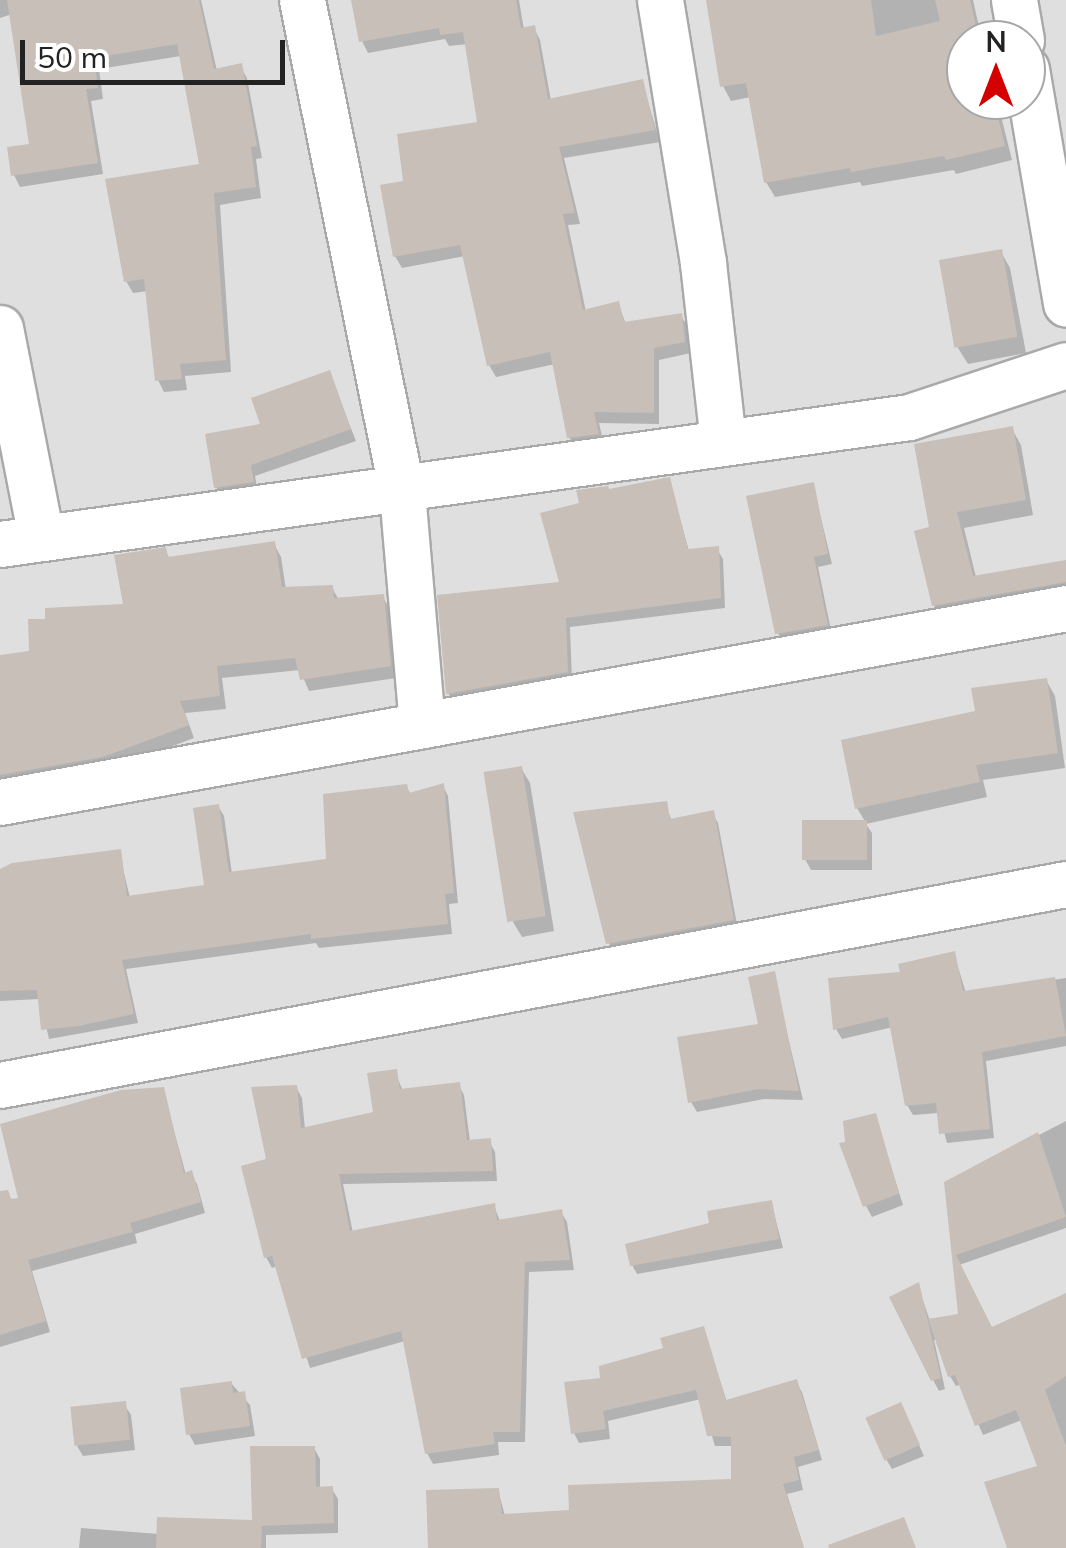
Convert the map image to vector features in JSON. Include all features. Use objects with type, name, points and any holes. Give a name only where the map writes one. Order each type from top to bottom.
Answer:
[{"type":"street","points":[[302,0],[402,492],[422,725]]},
{"type":"street","points":[[660,0],[703,263],[724,442]]},
{"type":"street","points":[[1035,120],[1066,304]]},
{"type":"street","points":[[0,328],[20,541],[402,492],[909,417],[1066,365]]},
{"type":"street","points":[[0,802],[1066,608]]},
{"type":"street","points":[[0,1086],[1066,884]]},
{"type":"shaded area","points":[[0,0],[1066,0],[1066,1548],[0,1548]]},
{"type":"building","points":[[7,0],[199,0],[214,69],[242,63],[257,146],[251,147],[256,187],[214,193],[226,360],[180,364],[182,379],[155,381],[144,279],[124,282],[105,179],[199,164],[177,44],[94,58],[98,88],[86,89],[98,163],[11,176],[7,147],[29,144]]},
{"type":"building","points":[[351,0],[516,0],[521,28],[535,25],[548,99],[643,79],[655,130],[559,147],[575,213],[563,214],[583,310],[619,301],[624,322],[682,313],[685,342],[654,348],[654,413],[594,412],[599,434],[567,438],[550,352],[487,366],[460,245],[393,257],[380,185],[403,181],[397,134],[477,122],[463,32],[440,35],[439,28],[359,42]]},
{"type":"building","points":[[706,0],[871,0],[876,36],[940,21],[935,0],[970,0],[974,20],[946,20],[946,120],[999,120],[1005,146],[946,160],[944,156],[764,183],[746,83],[720,87]]},
{"type":"building","points":[[1002,249],[1017,337],[954,348],[939,260]]},
{"type":"building","points":[[330,370],[351,429],[251,465],[254,482],[214,488],[205,434],[260,424],[251,398]]},
{"type":"building","points":[[1013,426],[1026,500],[957,512],[973,576],[1066,560],[1066,582],[932,606],[914,531],[929,527],[914,444]]},
{"type":"building","points":[[670,477],[688,549],[719,546],[721,598],[566,618],[568,672],[446,694],[437,595],[559,582],[540,513],[579,503],[576,490],[608,486],[609,489]]},
{"type":"building","points":[[814,482],[828,554],[814,557],[828,625],[775,634],[746,496]]},
{"type":"building","points":[[275,541],[282,587],[333,585],[334,598],[384,594],[391,666],[300,680],[295,658],[217,666],[220,696],[180,701],[189,725],[103,757],[0,775],[0,655],[29,651],[28,619],[45,619],[45,608],[123,604],[114,555],[166,547],[168,557]]},
{"type":"building","points":[[1047,678],[1058,753],[976,765],[980,782],[855,809],[841,740],[975,711],[971,688]]},
{"type":"building","points":[[522,766],[546,916],[507,922],[483,772]]},
{"type":"building","points":[[444,783],[454,893],[445,894],[448,924],[311,939],[311,934],[122,960],[134,1014],[79,1026],[41,1030],[37,990],[0,991],[0,869],[12,863],[121,849],[127,896],[204,885],[193,808],[219,804],[229,872],[326,859],[323,794],[407,784],[409,793]]},
{"type":"building","points":[[667,801],[670,819],[714,810],[734,920],[606,944],[573,812]]},
{"type":"building","points":[[802,820],[867,820],[867,860],[802,860]]},
{"type":"building","points":[[955,951],[963,991],[1055,977],[1066,1036],[982,1052],[990,1129],[939,1134],[936,1103],[905,1106],[888,1017],[833,1030],[828,978],[900,972],[898,964]]},
{"type":"building","points":[[775,971],[799,1091],[758,1089],[688,1103],[677,1037],[758,1024],[748,977]]},
{"type":"building","points":[[397,1069],[400,1089],[460,1082],[467,1140],[491,1138],[493,1171],[339,1174],[350,1231],[495,1203],[497,1220],[562,1209],[570,1260],[525,1262],[520,1432],[493,1432],[495,1444],[425,1454],[401,1331],[302,1359],[272,1256],[264,1258],[241,1166],[266,1159],[251,1087],[297,1085],[301,1128],[373,1112],[367,1073]]},
{"type":"building","points":[[164,1087],[184,1173],[192,1170],[201,1202],[130,1223],[133,1232],[28,1260],[46,1321],[0,1335],[0,1191],[8,1190],[11,1199],[18,1198],[0,1124],[121,1090]]},
{"type":"building","points":[[876,1113],[899,1194],[863,1207],[839,1143],[845,1142],[843,1121]]},
{"type":"building","points":[[1038,1132],[1066,1217],[956,1255],[992,1327],[1066,1293],[1066,1376],[1045,1390],[1066,1446],[1066,1548],[1007,1548],[984,1482],[1037,1466],[1016,1410],[975,1426],[955,1375],[948,1377],[928,1319],[958,1314],[944,1182]]},
{"type":"building","points":[[772,1200],[779,1239],[630,1266],[625,1244],[709,1223],[707,1211]]},
{"type":"building","points":[[919,1282],[941,1378],[931,1381],[889,1297]]},
{"type":"building","points":[[704,1326],[726,1400],[797,1379],[819,1450],[794,1457],[799,1480],[783,1484],[804,1548],[428,1548],[426,1490],[499,1488],[502,1514],[569,1510],[568,1485],[731,1479],[731,1437],[707,1436],[696,1390],[603,1411],[606,1429],[571,1434],[564,1382],[600,1378],[599,1366],[663,1348],[660,1338]]},
{"type":"building","points":[[232,1381],[233,1393],[245,1391],[250,1426],[186,1435],[180,1388]]},
{"type":"building","points":[[126,1401],[130,1440],[74,1446],[70,1407]]},
{"type":"building","points":[[901,1402],[920,1445],[884,1461],[865,1418]]},
{"type":"building","points":[[250,1446],[315,1446],[316,1487],[333,1486],[334,1523],[262,1526],[261,1548],[156,1548],[157,1517],[252,1520]]},
{"type":"building","points":[[904,1517],[916,1548],[829,1548],[828,1545]]}]
